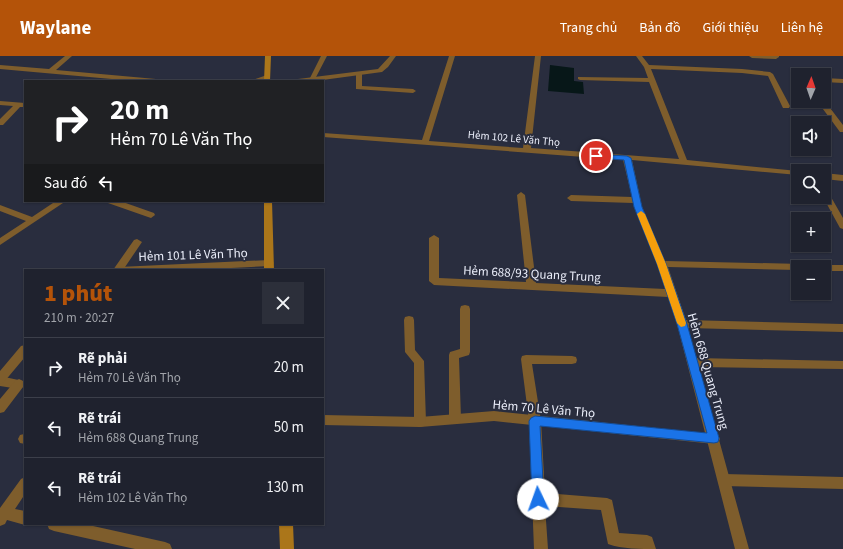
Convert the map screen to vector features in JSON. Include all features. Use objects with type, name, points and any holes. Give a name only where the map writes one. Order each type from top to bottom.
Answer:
[{"type":"main road","points":[[267,79],[268,56]]},
{"type":"main road","points":[[268,202],[269,267]]},
{"type":"main road","points":[[286,525],[287,549]]},
{"type":"street","points":[[51,71],[69,56]]},
{"type":"street","points":[[313,78],[324,56]]},
{"type":"street","points":[[303,80],[380,71],[386,66],[393,56]]},
{"type":"street","points":[[425,142],[452,56]]},
{"type":"street","points":[[527,150],[538,56]]},
{"type":"street","points":[[639,56],[647,67],[684,162]]},
{"type":"street","points":[[752,56],[776,57],[775,56]]},
{"type":"street","points":[[0,67],[146,80]]},
{"type":"street","points":[[647,67],[742,71],[770,74],[786,106]]},
{"type":"street","points":[[359,74],[358,88],[413,91]]},
{"type":"street","points":[[580,78],[652,80]]},
{"type":"street","points":[[831,80],[843,81]]},
{"type":"street","points":[[0,103],[21,105]]},
{"type":"street","points":[[0,123],[21,105]]},
{"type":"street","points":[[826,108],[843,130]]},
{"type":"street","name":"Hẻm 102 Lê Văn Thọ","points":[[324,135],[684,162],[791,172]]},
{"type":"street","name":"Hẻm 688 Quang Trung","points":[[627,158],[636,200],[662,264],[682,324],[714,438],[742,549]]},
{"type":"street","points":[[831,177],[843,178]]},
{"type":"street","points":[[521,195],[531,286]]},
{"type":"street","points":[[570,198],[636,200]]},
{"type":"street","points":[[0,242],[60,202]]},
{"type":"street","points":[[114,202],[151,215]]},
{"type":"street","points":[[831,204],[843,226]]},
{"type":"street","points":[[0,208],[33,220]]},
{"type":"street","name":"Hẻm 688/93 Quang Trung","points":[[434,238],[434,281],[671,293]]},
{"type":"street","points":[[120,269],[137,242]]},
{"type":"street","points":[[662,264],[791,267]]},
{"type":"street","name":"Hẻm 101 Lê Văn Thọ","points":[[169,269],[269,267]]},
{"type":"street","points":[[831,268],[843,268]]},
{"type":"street","points":[[454,420],[454,355],[466,352],[465,309]]},
{"type":"street","points":[[409,320],[410,352],[419,361],[420,422]]},
{"type":"street","points":[[682,324],[843,328]]},
{"type":"street","points":[[0,408],[19,384],[0,380],[24,350]]},
{"type":"street","points":[[541,549],[535,421],[526,359],[572,360]]},
{"type":"street","points":[[692,362],[843,365]]},
{"type":"street","name":"Hẻm 70 Lê Văn Thọ","points":[[324,420],[420,422],[494,416],[714,438]]},
{"type":"street","points":[[724,480],[843,483]]},
{"type":"street","points":[[24,484],[2,516],[24,518]]},
{"type":"street","points":[[538,499],[607,504],[613,539],[647,542],[649,549]]},
{"type":"street","points":[[58,525],[165,549]]},
{"type":"shaded area","points":[[550,65],[574,68],[574,81],[583,82],[584,94],[548,91]]},
{"type":"slow traffic","points":[[641,214],[662,264],[681,323]]},
{"type":"route","points":[[538,499],[535,421],[714,438],[682,324],[662,264],[638,207],[627,158],[596,156]]}]
